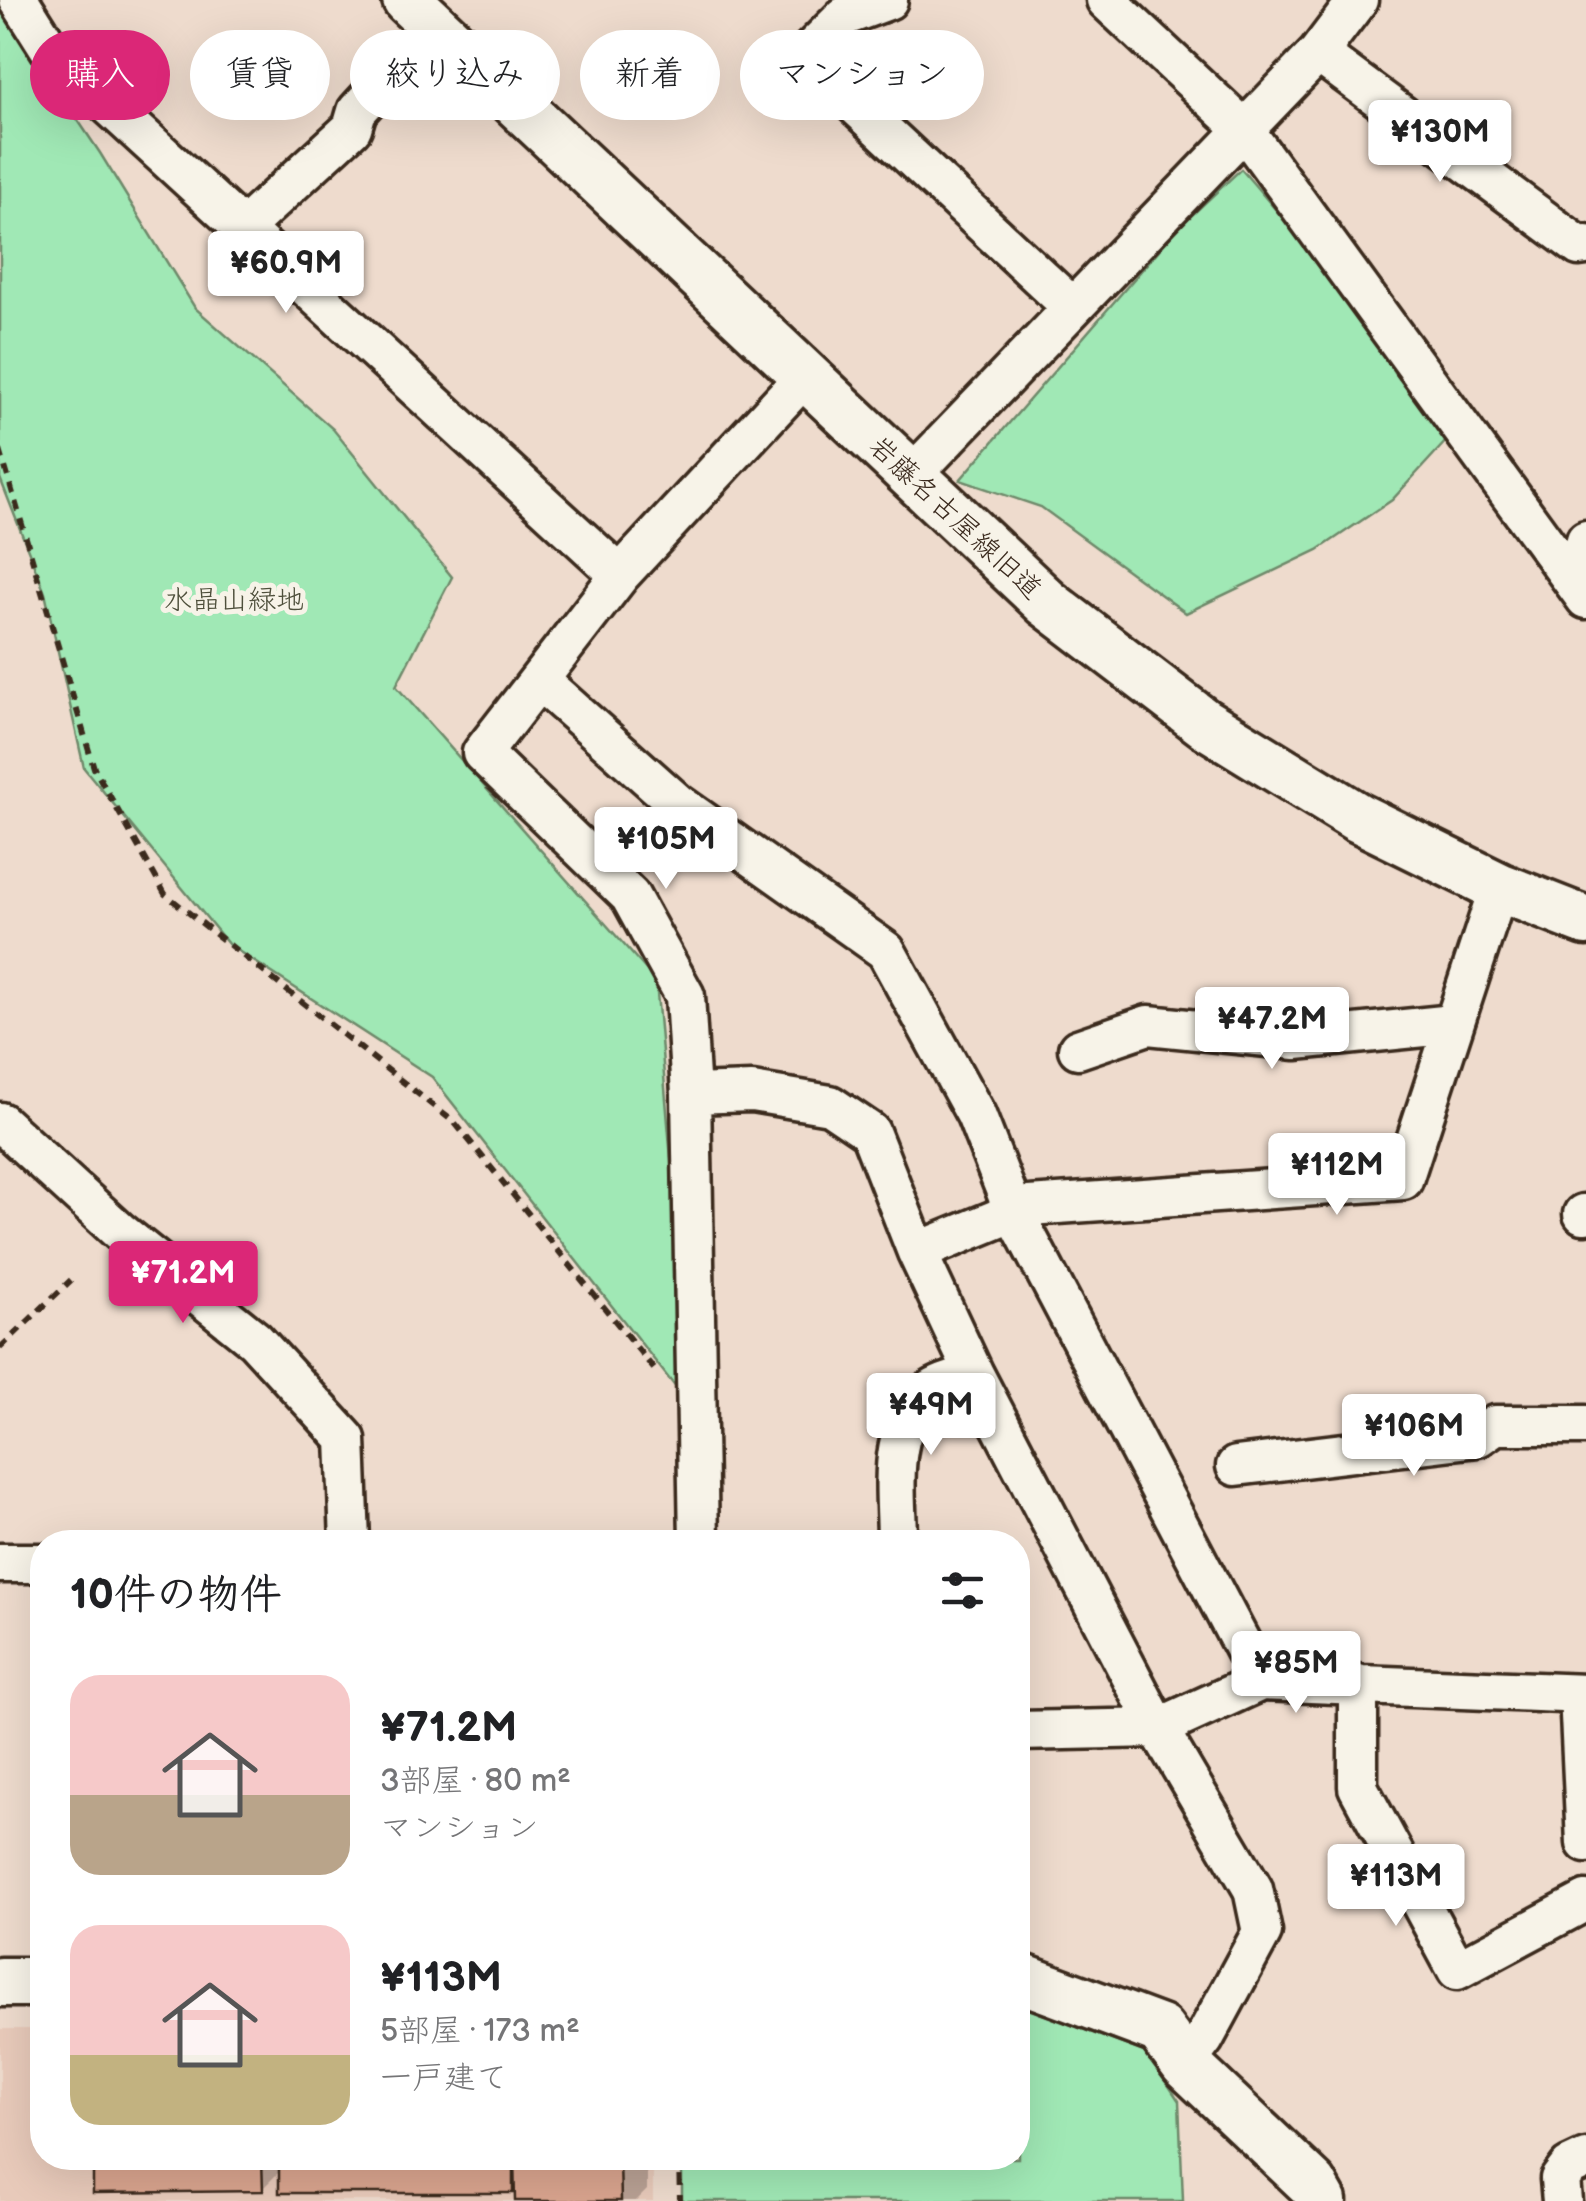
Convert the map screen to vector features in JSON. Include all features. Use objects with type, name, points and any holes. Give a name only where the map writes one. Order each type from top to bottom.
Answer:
[{"type":"street","points":[[19,0],[53,54],[620,575]]},
{"type":"street","points":[[888,0],[845,16],[804,57],[1072,308]]},
{"type":"street","points":[[1106,0],[1243,128],[1582,572]]},
{"type":"street","points":[[912,475],[1318,53],[1358,0]]},
{"type":"street","points":[[241,230],[352,128],[357,111],[421,13]]},
{"type":"street","name":"岩藤名古屋線旧道","points":[[421,13],[1048,603],[1204,723],[1357,817],[1499,888],[1586,921]]},
{"type":"street","points":[[1318,53],[1579,246],[1586,246]]},
{"type":"street","points":[[700,1530],[692,1094],[685,996],[630,896],[482,753],[620,575],[806,376]]},
{"type":"street","points":[[539,680],[676,803],[886,951],[976,1116],[1014,1212],[1261,1680]]},
{"type":"street","points":[[917,1252],[1030,1206],[1403,1180],[1499,888]]},
{"type":"street","points":[[1078,1048],[1148,1026],[1296,1040],[1454,1024]]},
{"type":"street","points":[[692,1094],[752,1092],[830,1105],[870,1132],[917,1252],[974,1374],[1158,1728],[1252,1889],[1262,1932],[1204,2039],[1186,2064]]},
{"type":"street","points":[[0,1122],[119,1231],[255,1340],[346,1439],[350,1530]]},
{"type":"street","points":[[897,1530],[896,1464],[902,1423],[931,1390],[974,1374]]},
{"type":"street","points":[[1236,1466],[1478,1437],[1495,1425],[1586,1425]]},
{"type":"street","points":[[0,1564],[30,1564]]},
{"type":"street","points":[[1030,1731],[1158,1728],[1261,1680],[1583,1694],[1586,1842]]},
{"type":"street","points":[[1358,1684],[1358,1787],[1457,1970],[1586,1901]]},
{"type":"street","points":[[0,1982],[30,1982]]},
{"type":"street","points":[[1030,1982],[1160,2030],[1186,2064],[1313,2185],[1322,2201]]},
{"type":"street","points":[[1562,2201],[1560,2179],[1569,2167],[1586,2159]]},
{"type":"path","points":[[0,450],[94,768],[165,894],[454,1123],[697,1422]]},
{"type":"path","points":[[0,1348],[72,1280]]},
{"type":"path","points":[[679,2170],[680,2201]]},
{"type":"shaded area","points":[[0,2029],[30,2029],[30,2170],[653,2170],[653,2201],[0,2201]]},
{"type":"green space","name":"水晶山緑地","points":[[0,4],[30,49],[30,120],[78,120],[195,308],[333,429],[452,577],[396,686],[656,981],[692,1408],[432,1077],[229,945],[84,768],[45,593],[0,478]]},
{"type":"green space","points":[[1241,169],[1366,316],[1448,439],[1392,500],[1318,550],[1186,613],[1041,507],[960,480],[1177,229]]},
{"type":"green space","points":[[1030,2009],[1147,2053],[1179,2101],[1183,2201],[682,2201],[682,2170],[1030,2170]]},
{"type":"building","points":[[93,2170],[262,2170],[263,2191],[93,2193]]},
{"type":"building","points":[[279,2170],[513,2170],[513,2193],[279,2193]]},
{"type":"building","points":[[514,2170],[620,2170],[621,2201],[515,2201]]}]
